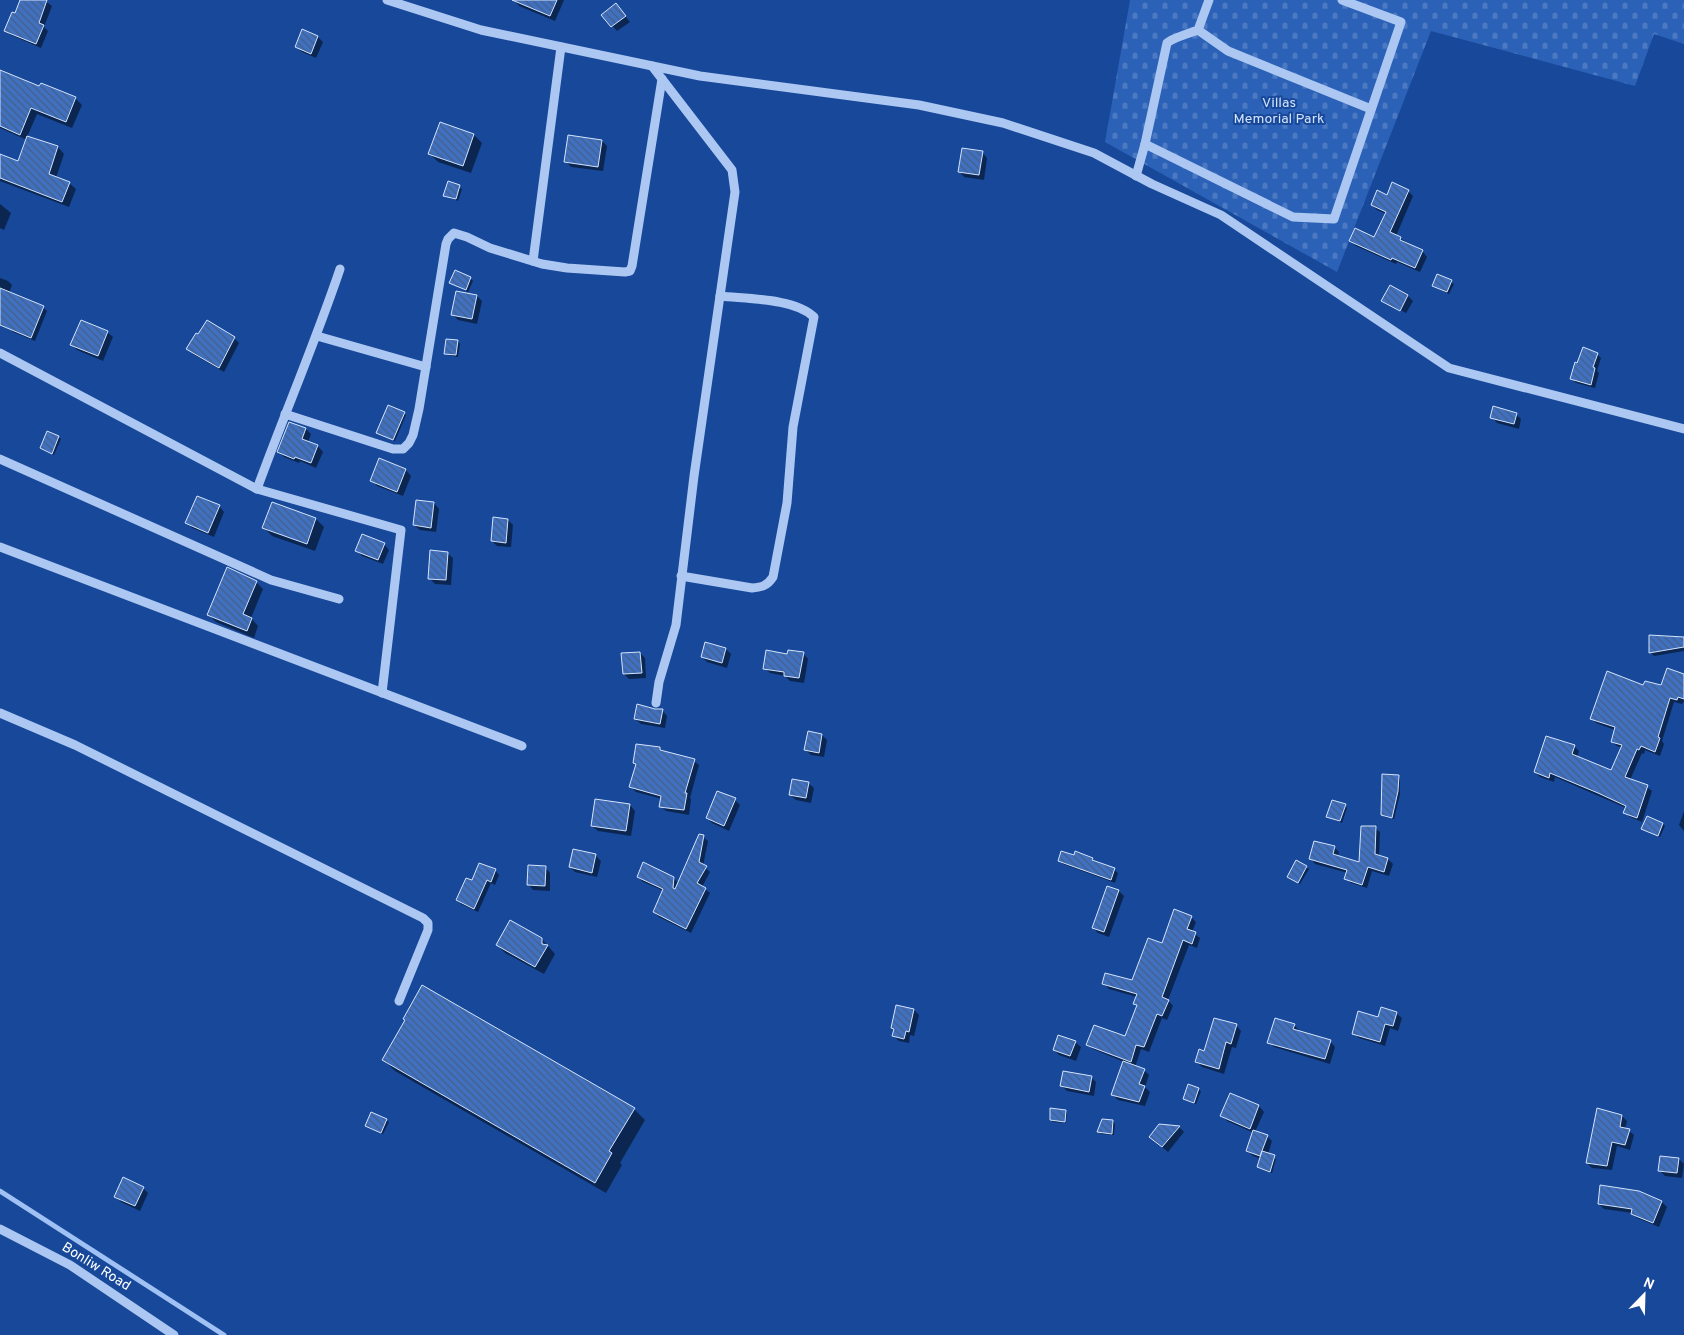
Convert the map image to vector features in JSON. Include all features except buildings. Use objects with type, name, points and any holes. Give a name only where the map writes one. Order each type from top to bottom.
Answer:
[{"type":"street","points":[[387,0],[481,30],[700,76],[918,105],[1002,123],[1094,153],[1136,176],[1221,215],[1449,368],[1684,429]]},
{"type":"street","points":[[1136,176],[1145,144],[1167,43],[1172,38],[1178,38],[1198,30],[1209,0]]},
{"type":"street","points":[[1145,144],[1293,217],[1334,219],[1370,109],[1402,22],[1342,0]]},
{"type":"street","points":[[1198,30],[1228,51],[1370,109]]},
{"type":"street","points":[[532,261],[561,47]]},
{"type":"street","points":[[652,66],[732,170],[735,192],[681,576],[676,625],[659,682],[656,704]]},
{"type":"street","points":[[285,414],[393,449],[403,449],[409,443],[420,409],[446,244],[454,233],[490,248],[532,261],[567,268],[630,271],[662,80]]},
{"type":"street","points":[[257,489],[317,336],[340,269]]},
{"type":"street","points":[[681,576],[752,588],[762,587],[769,583],[773,577],[787,504],[793,428],[814,317],[804,309],[789,304],[720,296]]},
{"type":"street","points":[[317,336],[426,367]]},
{"type":"street","points":[[0,352],[257,489],[401,530],[382,693]]},
{"type":"street","points":[[0,459],[271,580],[339,599]]},
{"type":"street","points":[[0,547],[522,746]]},
{"type":"street","points":[[0,713],[75,745],[422,918],[428,923],[428,930],[399,1001]]},
{"type":"street","name":"Bonliw Road","points":[[0,1230],[70,1265],[174,1335]]},
{"type":"green space","name":"Villas Memorial Park","points":[[1130,0],[1684,0],[1684,44],[1654,34],[1635,86],[1431,31],[1337,272],[1105,142]]},
{"type":"waterway","points":[[0,1191],[224,1335]]}]
